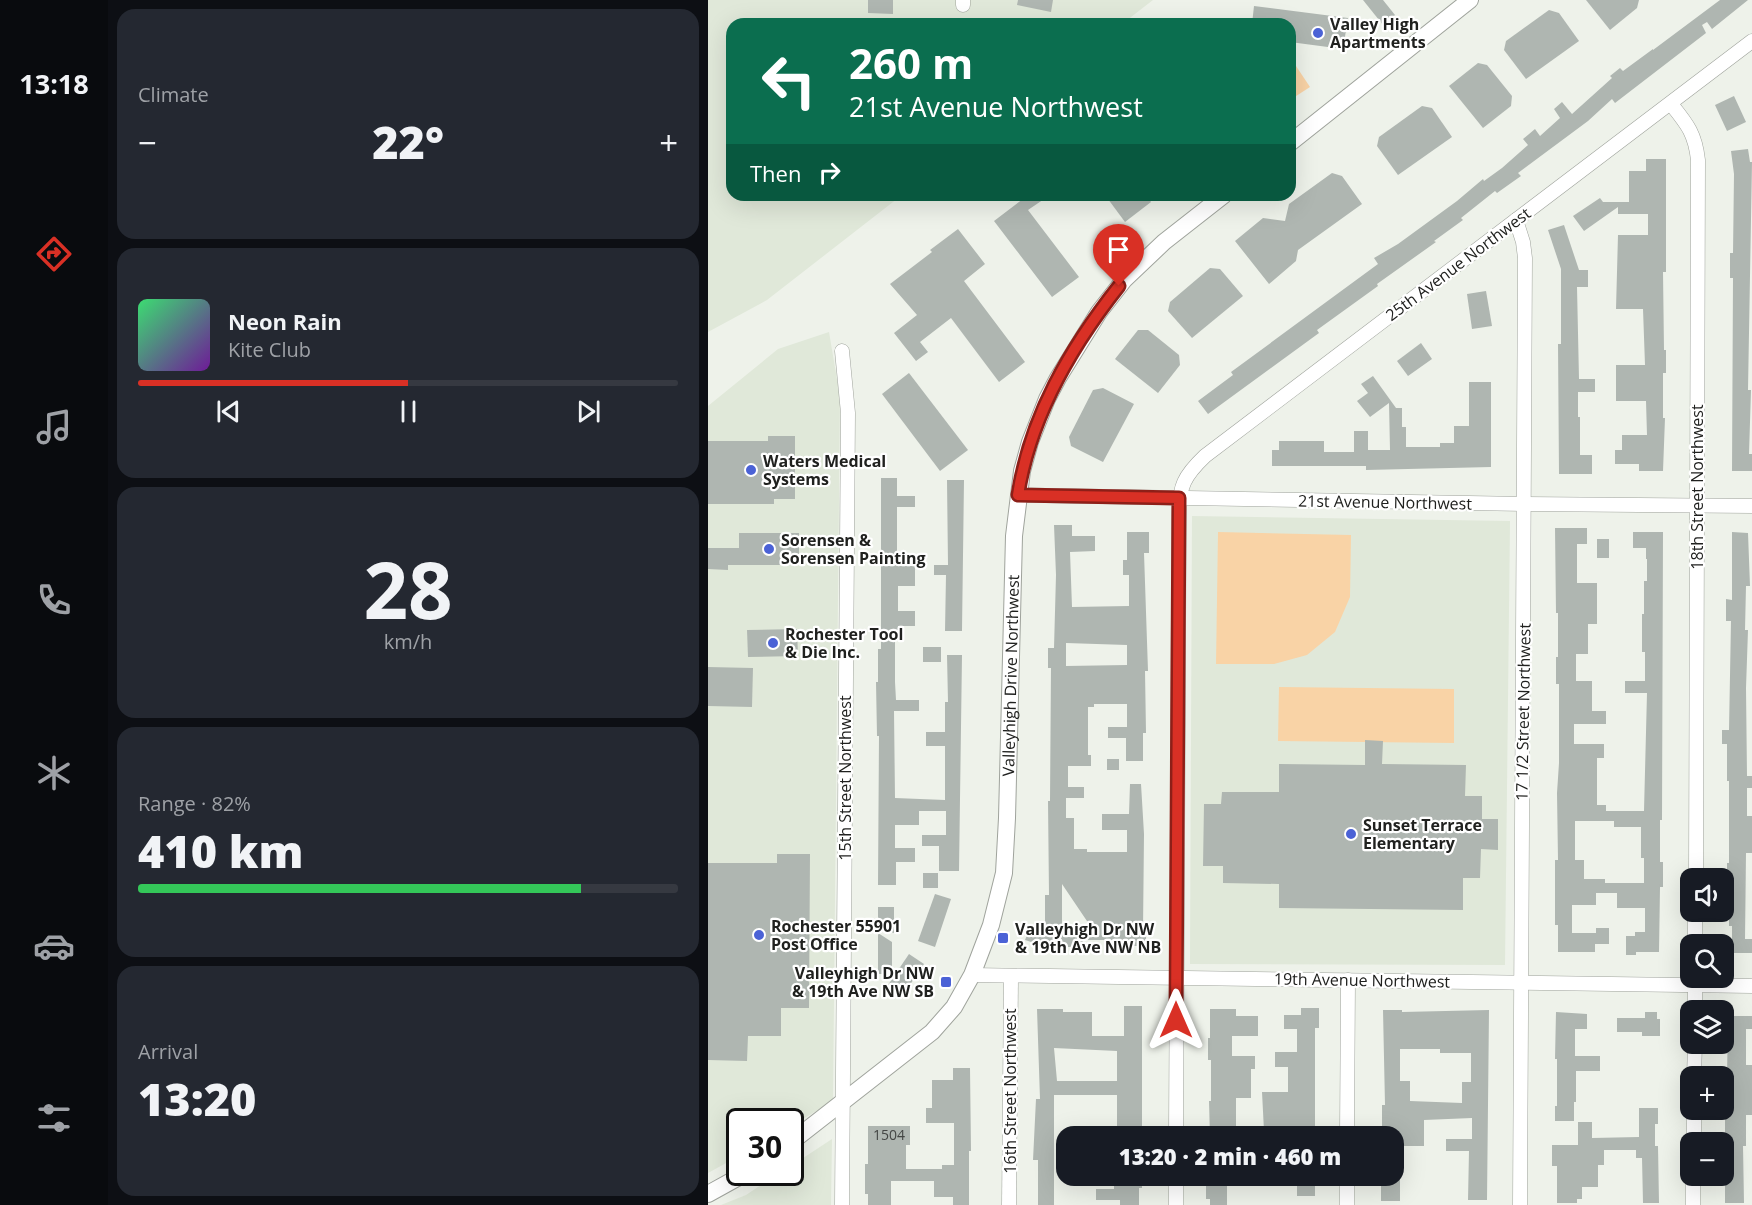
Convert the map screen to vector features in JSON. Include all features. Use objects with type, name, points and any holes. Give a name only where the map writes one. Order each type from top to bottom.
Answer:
[{"type":"main road","points":[[1296,137],[1470,0]]},
{"type":"main road","name":"Valleyhigh Drive Northwest","points":[[804,1133],[932,1032],[954,1007],[972,975],[992,925],[1004,873],[1011,573],[1018,495],[1030,442],[1047,399],[1099,312],[1139,264],[1217,201]]},
{"type":"main road","points":[[708,1194],[726,1184]]},
{"type":"street","name":"25th Avenue Northwest","points":[[1179,498],[1183,482],[1191,469],[1205,456],[1752,41]]},
{"type":"street","name":"18th Street Northwest","points":[[1671,104],[1690,127],[1696,142],[1698,160],[1696,868]]},
{"type":"street","name":"17 1/2 Street Northwest","points":[[1516,220],[1524,245],[1525,258],[1520,1205]]},
{"type":"street","name":"15th Street Northwest","points":[[842,351],[848,413],[842,1205]]},
{"type":"street","name":"21st Avenue Northwest","points":[[1018,495],[1752,506]]},
{"type":"street","points":[[1176,1126],[1179,498]]},
{"type":"street","name":"19th Avenue Northwest","points":[[972,975],[1348,980],[1680,981]]},
{"type":"street","name":"16th Street Northwest","points":[[1009,1205],[1011,977]]},
{"type":"street","points":[[1347,1126],[1348,980]]},
{"type":"street","name":"19th Avenue Northwest","points":[[1734,984],[1752,986]]},
{"type":"street","points":[[1176,1186],[1176,1205]]},
{"type":"street","points":[[1347,1186],[1347,1205]]},
{"type":"street","points":[[1693,1186],[1693,1205]]},
{"type":"shaded area","points":[[708,0],[1153,0],[1130,18],[726,18],[726,201],[894,201],[767,300],[708,332]]},
{"type":"shaded area","points":[[1296,66],[1310,87],[1296,96]]},
{"type":"shaded area","points":[[829,332],[840,397],[833,1101],[804,1118],[804,1108],[726,1108],[726,1163],[708,1173],[708,406],[778,349]]},
{"type":"shaded area","points":[[1192,516],[1510,521],[1505,965],[1190,964]]},
{"type":"shaded area","points":[[1218,532],[1351,535],[1350,597],[1335,632],[1307,655],[1274,664],[1216,664]]},
{"type":"shaded area","points":[[1279,687],[1454,689],[1454,743],[1278,741]]},
{"type":"shaded area","points":[[832,1139],[831,1205],[721,1205],[746,1195],[760,1186],[804,1186],[804,1157]]},
{"type":"building","points":[[868,0],[893,0],[893,14],[868,13]]},
{"type":"building","points":[[1018,0],[1053,0],[1051,12],[1017,5]]},
{"type":"building","points":[[1363,0],[1383,0],[1395,15],[1383,25]]},
{"type":"building","points":[[1586,0],[1639,0],[1637,8],[1610,30]]},
{"type":"building","points":[[1720,0],[1748,0],[1712,29],[1707,22],[1702,25],[1706,33],[1615,103],[1612,99],[1588,121],[1518,173],[1521,176],[1497,193],[1495,191],[1461,218],[1463,220],[1434,241],[1436,242],[1317,330],[1319,333],[1208,414],[1198,401],[1233,375],[1231,372],[1378,264],[1374,258],[1398,244],[1483,179],[1484,181],[1502,168],[1528,145],[1523,139],[1535,129],[1540,136],[1560,118],[1554,109],[1562,102],[1572,114],[1620,68],[1623,71]]},
{"type":"building","name":"Valley High Apartments","points":[[1254,6],[1348,18],[1343,49],[1296,43],[1296,18],[1253,18]]},
{"type":"building","points":[[1549,10],[1559,13],[1579,41],[1526,79],[1504,50],[1506,41]]},
{"type":"building","points":[[1478,63],[1487,65],[1512,96],[1511,106],[1483,128],[1449,86]]},
{"type":"building","points":[[1734,96],[1746,122],[1727,131],[1715,105]]},
{"type":"building","points":[[1422,106],[1432,108],[1452,137],[1398,175],[1377,146],[1379,137]]},
{"type":"building","points":[[1748,149],[1750,162],[1752,162],[1748,390],[1751,390],[1749,454],[1752,454],[1752,471],[1732,471],[1733,278],[1730,278],[1730,253],[1733,253],[1734,174],[1731,151]]},
{"type":"building","points":[[1646,159],[1666,159],[1666,272],[1663,272],[1666,373],[1663,373],[1663,418],[1665,418],[1663,471],[1639,471],[1639,464],[1615,464],[1615,450],[1622,450],[1622,435],[1647,435],[1646,401],[1616,401],[1616,365],[1645,365],[1643,309],[1616,309],[1618,235],[1648,235],[1648,214],[1618,214],[1618,207],[1584,231],[1573,216],[1600,198],[1603,202],[1629,202],[1629,171],[1646,171]]},
{"type":"building","points":[[1332,173],[1342,176],[1362,204],[1298,250],[1296,261],[1269,284],[1235,241],[1263,218],[1285,221],[1289,204]]},
{"type":"building","points":[[1020,201],[1041,201],[1028,210],[1079,277],[1052,297],[994,221]]},
{"type":"building","points":[[1109,201],[1150,201],[1151,202],[1125,222]]},
{"type":"building","points":[[1564,225],[1579,270],[1588,270],[1588,287],[1577,287],[1579,379],[1595,379],[1595,392],[1578,392],[1578,417],[1580,417],[1580,455],[1592,455],[1592,474],[1559,474],[1558,344],[1561,344],[1561,269],[1548,230]]},
{"type":"building","points":[[958,229],[985,264],[964,281],[1025,362],[999,382],[951,318],[920,342],[928,352],[916,361],[894,333],[917,315],[890,284]]},
{"type":"building","points":[[1210,268],[1220,269],[1243,296],[1192,338],[1168,311],[1170,302]]},
{"type":"building","points":[[1486,291],[1492,326],[1472,329],[1467,294]]},
{"type":"building","points":[[1138,330],[1148,330],[1179,355],[1180,365],[1158,393],[1115,359]]},
{"type":"building","points":[[1421,343],[1432,359],[1408,376],[1397,361]]},
{"type":"building","points":[[909,373],[968,450],[940,471],[882,394]]},
{"type":"building","points":[[1373,376],[1396,408],[1402,408],[1402,427],[1406,427],[1406,447],[1440,447],[1440,443],[1454,443],[1454,426],[1469,426],[1469,382],[1491,382],[1491,467],[1366,470],[1366,466],[1272,466],[1272,450],[1279,450],[1279,441],[1324,441],[1324,452],[1354,452],[1354,431],[1368,431],[1368,450],[1390,450],[1389,403],[1370,417],[1357,401],[1368,393],[1361,384]]},
{"type":"building","points":[[1103,388],[1134,404],[1103,462],[1071,446],[1069,437],[1093,390]]},
{"type":"building","name":"Waters Medical Systems","points":[[768,436],[795,436],[795,499],[774,499],[774,504],[708,504],[708,441],[768,441]]},
{"type":"building","points":[[881,478],[897,478],[897,496],[915,496],[915,507],[897,507],[897,565],[915,565],[915,586],[898,586],[898,611],[915,611],[915,626],[898,626],[898,641],[895,641],[895,682],[896,700],[919,700],[919,711],[894,711],[895,798],[945,800],[945,746],[926,746],[926,732],[945,732],[945,702],[948,702],[947,655],[962,655],[959,871],[939,871],[939,846],[922,846],[922,835],[946,835],[946,811],[919,811],[919,825],[895,825],[895,848],[915,848],[915,862],[896,862],[896,885],[878,885],[879,736],[877,736],[876,682],[878,682],[878,649],[881,649]]},
{"type":"building","points":[[947,480],[964,480],[962,631],[945,631],[946,575],[934,575],[934,565],[948,565]]},
{"type":"building","points":[[1054,525],[1072,525],[1072,536],[1095,536],[1095,551],[1070,552],[1072,607],[1129,606],[1129,575],[1123,575],[1123,560],[1127,560],[1127,532],[1149,532],[1149,553],[1144,553],[1148,671],[1145,671],[1146,733],[1143,733],[1143,761],[1126,761],[1126,738],[1108,738],[1108,727],[1127,727],[1127,704],[1094,704],[1094,707],[1088,707],[1088,755],[1091,755],[1091,766],[1068,766],[1068,787],[1084,787],[1084,798],[1066,798],[1066,818],[1074,818],[1074,849],[1087,849],[1087,852],[1127,852],[1127,830],[1102,830],[1102,814],[1129,814],[1130,784],[1141,784],[1144,834],[1143,930],[1146,930],[1146,946],[1119,946],[1119,940],[1083,940],[1083,947],[1047,947],[1025,940],[1030,928],[1045,934],[1045,895],[1049,895],[1048,801],[1050,801],[1051,668],[1048,668],[1048,648],[1054,648],[1056,575]],"holes":[[[1066,643],[1127,645],[1127,665],[1066,666]],[[1062,884],[1091,927],[1062,927]]]},
{"type":"building","points":[[1555,528],[1587,528],[1587,544],[1577,544],[1577,583],[1597,583],[1597,624],[1588,624],[1588,654],[1576,654],[1576,681],[1592,681],[1592,711],[1606,711],[1606,724],[1574,724],[1574,744],[1604,744],[1604,758],[1597,758],[1597,805],[1606,805],[1606,811],[1644,811],[1647,693],[1625,693],[1625,681],[1645,681],[1642,614],[1644,614],[1644,581],[1647,581],[1647,559],[1646,548],[1633,548],[1633,532],[1663,532],[1660,862],[1663,862],[1663,887],[1660,887],[1659,952],[1636,952],[1636,955],[1626,955],[1626,936],[1635,936],[1635,932],[1645,932],[1645,908],[1617,908],[1617,893],[1596,893],[1596,905],[1572,905],[1572,933],[1596,933],[1596,928],[1609,928],[1609,944],[1595,944],[1595,952],[1558,952],[1558,925],[1555,925],[1559,763],[1559,684],[1556,684],[1558,613],[1556,613]],"holes":[[[1575,821],[1614,821],[1614,827],[1641,827],[1644,883],[1605,883],[1605,879],[1584,879],[1584,860],[1575,860]]]},
{"type":"building","points":[[1732,532],[1748,533],[1750,586],[1746,586],[1745,630],[1748,630],[1747,776],[1752,776],[1752,788],[1747,788],[1747,816],[1752,816],[1752,853],[1746,853],[1745,939],[1752,939],[1752,953],[1734,953],[1734,934],[1732,934],[1732,926],[1729,926],[1729,922],[1734,922],[1734,868],[1727,868],[1727,863],[1729,863],[1729,781],[1727,781],[1727,744],[1722,744],[1722,730],[1729,730],[1731,621],[1726,621],[1726,599],[1732,600]]},
{"type":"building","name":"Sorensen & Sorensen Painting","points":[[739,533],[799,533],[799,565],[728,565],[728,570],[708,569],[708,548],[739,548]]},
{"type":"building","points":[[1597,539],[1609,539],[1609,558],[1597,558]]},
{"type":"building","name":"Rochester Tool & Die Inc.","points":[[797,629],[798,656],[748,657],[747,630]]},
{"type":"building","points":[[923,647],[941,647],[941,662],[923,662]]},
{"type":"building","points":[[708,667],[753,668],[752,707],[708,706]]},
{"type":"building","name":"Sunset Terrace Elementary","points":[[1365,740],[1383,741],[1382,764],[1466,765],[1465,796],[1482,796],[1482,819],[1498,819],[1498,850],[1481,849],[1480,878],[1463,878],[1463,910],[1279,908],[1279,884],[1223,883],[1223,866],[1203,866],[1204,804],[1221,804],[1222,792],[1279,792],[1279,764],[1365,765]]},
{"type":"building","points":[[1107,759],[1119,759],[1119,770],[1107,770]]},
{"type":"building","name":"Rochester 55901 Post Office","points":[[777,854],[810,854],[809,1008],[781,1008],[781,1036],[748,1036],[747,1061],[708,1060],[708,863],[777,863]]},
{"type":"building","points":[[923,873],[938,873],[938,888],[923,888]]},
{"type":"building","points":[[935,894],[951,899],[935,947],[918,941]]},
{"type":"building","points":[[878,907],[894,907],[894,933],[878,928]]},
{"type":"building","points":[[878,933],[892,942],[892,974],[878,974]]},
{"type":"building","points":[[909,954],[924,964],[901,998],[886,988]]},
{"type":"building","points":[[1124,1006],[1142,1006],[1142,1126],[1117,1126],[1117,1095],[1054,1095],[1054,1205],[1038,1205],[1038,1160],[1033,1160],[1036,1099],[1040,1099],[1037,1009],[1092,1012],[1092,1036],[1124,1036]],"holes":[[[1054,1048],[1117,1051],[1117,1081],[1057,1081]]]},
{"type":"building","points":[[1301,1008],[1319,1008],[1319,1028],[1315,1028],[1315,1126],[1264,1126],[1262,1092],[1288,1092],[1288,1067],[1275,1067],[1275,1052],[1297,1052],[1297,1029],[1284,1029],[1284,1015],[1301,1015]]},
{"type":"building","points":[[1210,1009],[1236,1009],[1236,1016],[1258,1016],[1258,1036],[1232,1036],[1232,1056],[1255,1056],[1255,1069],[1251,1069],[1251,1098],[1236,1098],[1236,1126],[1210,1126],[1211,1060],[1208,1060],[1208,1038],[1210,1038]]},
{"type":"building","points":[[1383,1010],[1402,1010],[1402,1012],[1489,1010],[1487,1200],[1468,1200],[1469,1151],[1446,1151],[1446,1139],[1472,1139],[1472,1118],[1424,1120],[1424,1146],[1404,1146],[1404,1126],[1382,1126],[1382,1105],[1385,1105]],"holes":[[[1400,1049],[1440,1049],[1440,1053],[1471,1053],[1471,1082],[1462,1082],[1462,1103],[1410,1101],[1410,1081],[1400,1081]]]},
{"type":"building","points":[[1556,1012],[1587,1014],[1587,1029],[1575,1029],[1575,1056],[1600,1056],[1600,1071],[1576,1071],[1574,1121],[1555,1121],[1555,1106],[1557,1106]]},
{"type":"building","points":[[1645,1012],[1657,1012],[1657,1019],[1660,1019],[1660,1036],[1642,1036],[1642,1032],[1617,1032],[1617,1018],[1645,1018]]},
{"type":"building","points":[[1734,1016],[1752,1016],[1752,1029],[1746,1029],[1746,1065],[1752,1065],[1752,1115],[1746,1115],[1746,1146],[1743,1146],[1744,1203],[1725,1203],[1725,1186],[1734,1186],[1734,1132],[1725,1132],[1725,1120],[1734,1120],[1734,1066],[1727,1066],[1727,1054],[1734,1054]]},
{"type":"building","points":[[953,1068],[970,1068],[969,1205],[953,1205],[953,1197],[934,1197],[934,1181],[891,1181],[891,1205],[868,1205],[868,1194],[865,1194],[865,1164],[868,1164],[868,1126],[910,1126],[910,1145],[906,1145],[906,1169],[942,1169],[942,1165],[954,1165],[954,1123],[926,1123],[926,1108],[932,1108],[932,1080],[953,1080]]},
{"type":"building","points":[[1639,1108],[1658,1108],[1655,1146],[1658,1146],[1659,1203],[1643,1203],[1642,1158],[1636,1158],[1636,1150],[1604,1150],[1604,1165],[1598,1165],[1598,1187],[1582,1187],[1582,1199],[1577,1199],[1577,1203],[1557,1203],[1557,1166],[1552,1166],[1552,1145],[1578,1145],[1578,1122],[1592,1122],[1592,1138],[1639,1137]]},
{"type":"building","points":[[1114,1186],[1142,1186],[1139,1188],[1139,1205],[1120,1205],[1120,1200],[1096,1200],[1096,1189],[1114,1189]]},
{"type":"building","points":[[1206,1186],[1227,1186],[1227,1205],[1210,1205],[1210,1199],[1206,1199]]},
{"type":"building","points":[[1297,1186],[1315,1186],[1315,1196],[1297,1196]]},
{"type":"building","points":[[1381,1186],[1400,1186],[1400,1201],[1381,1201]]},
{"type":"place","name":"Valley High Apartments","points":[[1318,33]]},
{"type":"place","name":"Waters Medical Systems","points":[[751,470]]},
{"type":"place","name":"Sorensen & Sorensen Painting","points":[[769,549]]},
{"type":"place","name":"Rochester Tool & Die Inc.","points":[[773,643]]},
{"type":"place","name":"Sunset Terrace Elementary","points":[[1351,834]]},
{"type":"place","name":"Rochester 55901 Post Office","points":[[759,935]]},
{"type":"place","name":"Valleyhigh Dr NW & 19th Ave NW NB","points":[[1003,938]]},
{"type":"place","name":"Valleyhigh Dr NW & 19th Ave NW SB","points":[[946,982]]},
{"type":"route","points":[[1119,286],[1078,343],[1047,399],[1030,442],[1018,495],[1179,498],[1176,1020]]}]
